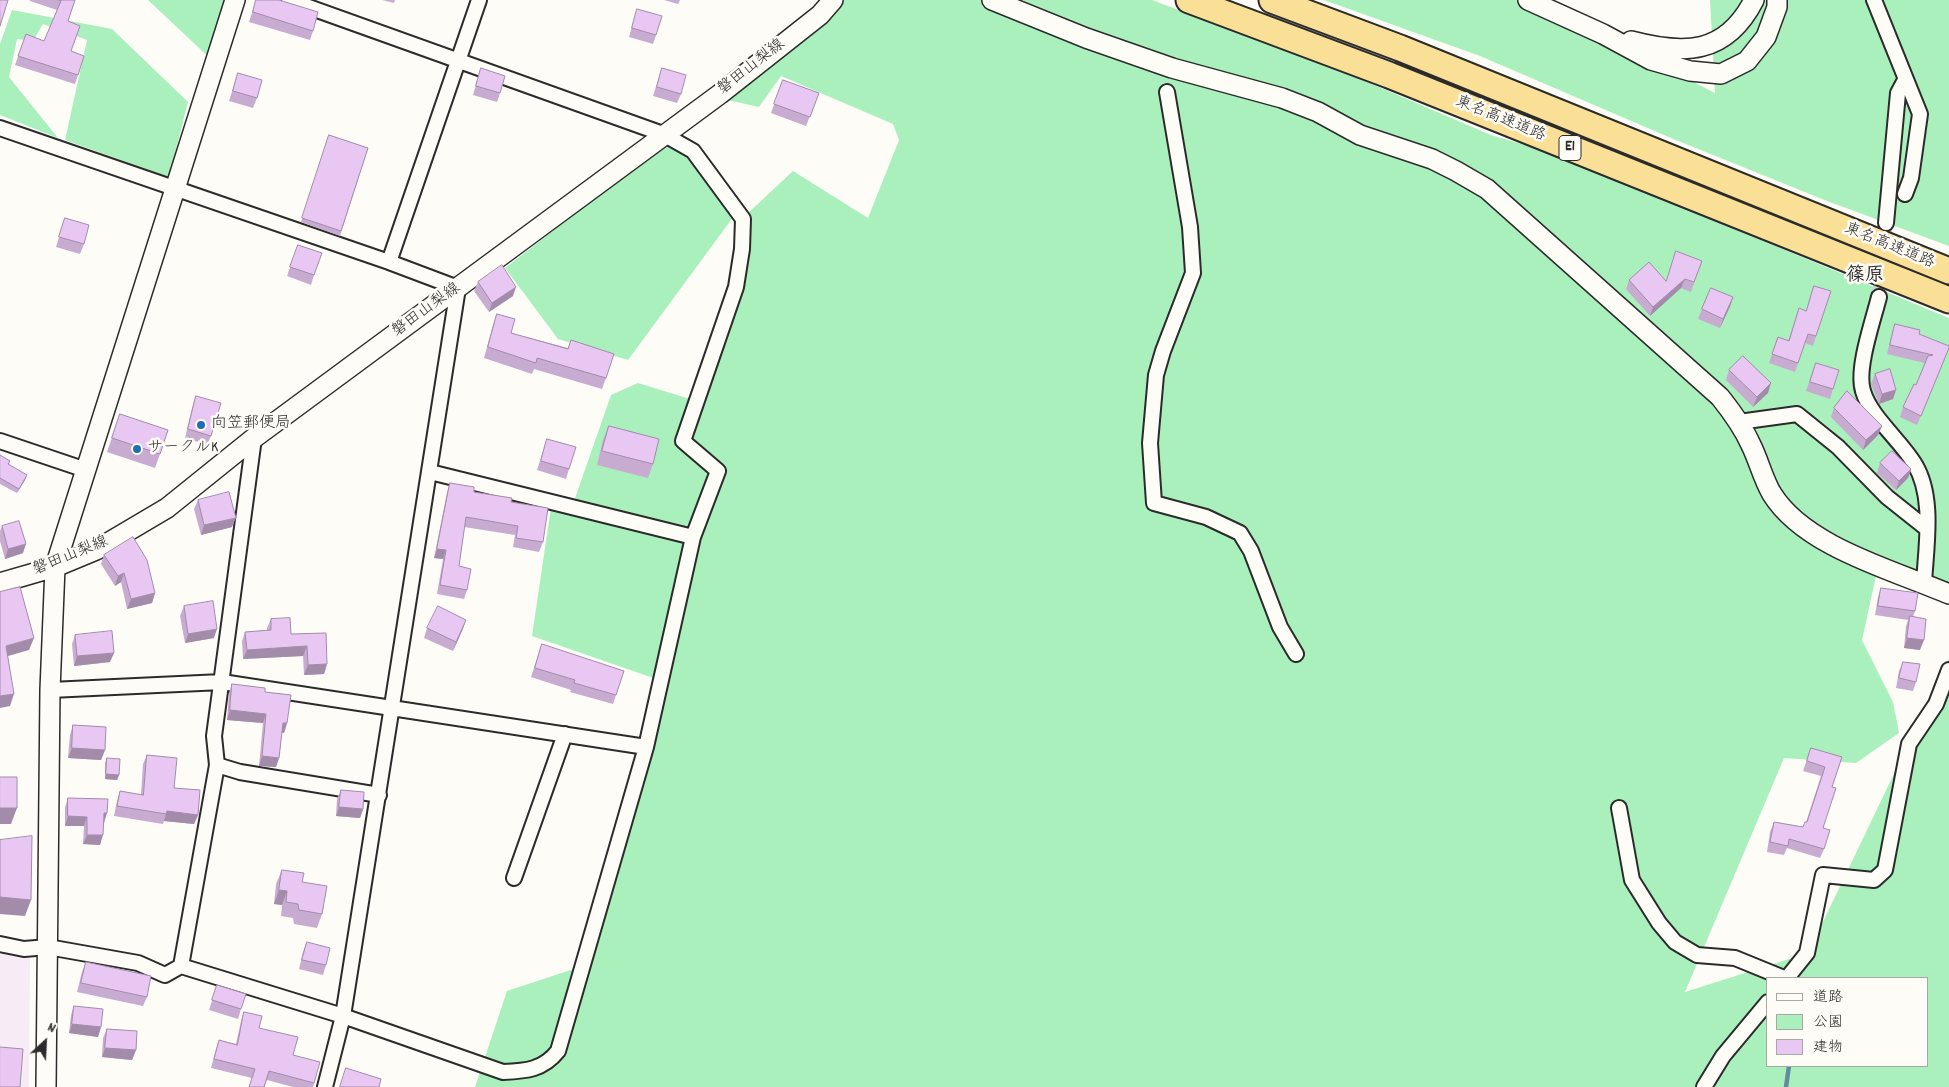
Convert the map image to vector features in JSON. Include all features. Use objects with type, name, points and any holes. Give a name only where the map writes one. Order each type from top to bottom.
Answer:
[{"type":"highway","name":"東名高速道路","points":[[1189,0],[1389,75],[1949,300]]},
{"type":"highway","name":"東名高速道路","points":[[1272,0],[1400,48],[1949,271]]},
{"type":"street","points":[[46,1087],[50,690],[55,567],[174,187],[235,0]]},
{"type":"street","points":[[0,944],[24,949],[48,947],[138,963],[165,975],[181,966],[343,1016],[502,1072],[523,1071],[549,1063],[558,1051],[646,747],[692,537],[718,470],[684,442],[736,287],[742,249],[742,219],[693,151],[663,134],[289,0]]},
{"type":"street","points":[[389,262],[479,0]]},
{"type":"street","name":"磐田山梨線","points":[[0,584],[55,567],[96,550],[166,508],[254,438],[663,134],[720,94],[823,12],[832,0]]},
{"type":"street","points":[[992,0],[1086,38],[1172,68],[1282,98],[1318,112],[1360,135],[1432,159],[1487,189],[1720,397],[1739,422],[1771,493],[1787,515],[1809,532],[1845,551],[1949,594]]},
{"type":"street","points":[[1528,0],[1603,34],[1651,60],[1690,71],[1721,74],[1747,61],[1766,37],[1777,7],[1777,0]]},
{"type":"street","points":[[1603,34],[1660,48],[1705,47],[1728,35],[1747,13],[1754,0]]},
{"type":"street","points":[[1874,0],[1920,114],[1911,178],[1905,194]]},
{"type":"street","points":[[1886,223],[1898,92],[1905,80]]},
{"type":"street","points":[[1167,92],[1190,227],[1193,272],[1163,351],[1156,376],[1150,443],[1154,503],[1206,517],[1240,533],[1251,551],[1280,627],[1296,654]]},
{"type":"street","points":[[0,128],[389,262],[458,288],[343,1016],[325,1087]]},
{"type":"street","points":[[1878,297],[1863,368],[1862,390],[1869,404],[1915,464],[1925,490],[1924,583]]},
{"type":"street","points":[[1739,422],[1797,414],[1838,447],[1887,497],[1926,528]]},
{"type":"street","points":[[181,966],[217,765],[214,736],[254,438]]},
{"type":"street","points":[[0,441],[86,470]]},
{"type":"street","points":[[430,472],[692,537]]},
{"type":"street","points":[[1786,977],[1808,953],[1823,875],[1874,880],[1885,870],[1909,744],[1936,704],[1949,670]]},
{"type":"street","points":[[50,690],[222,682],[392,706],[646,747]]},
{"type":"street","points":[[514,878],[566,734]]},
{"type":"street","points":[[217,765],[249,773],[379,795]]},
{"type":"street","points":[[1619,808],[1632,880],[1659,923],[1675,942],[1697,955],[1735,958],[1782,977]]},
{"type":"street","points":[[1704,1087],[1723,1056],[1766,1004]]},
{"type":"shaded area","points":[[0,947],[30,955],[29,1087],[0,1087]]},
{"type":"green space","points":[[148,0],[233,0],[215,63]]},
{"type":"green space","points":[[830,0],[1152,0],[1344,72],[1491,135],[1551,153],[1949,318],[1949,591],[1847,552],[1876,576],[1862,640],[1893,702],[1899,733],[1856,763],[1784,758],[1685,992],[1808,953],[1949,659],[1949,1087],[475,1087],[507,991],[592,963],[607,883],[659,680],[532,636],[551,507],[572,507],[611,395],[638,383],[690,399],[683,441],[727,314],[747,214],[793,171],[868,218],[899,140],[893,124],[781,76],[759,107],[723,99]]},
{"type":"green space","points":[[1324,0],[1533,0],[1715,93],[1710,0],[1949,0],[1949,246],[1827,201],[1671,138],[1480,56]]},
{"type":"green space","points":[[12,10],[112,29],[188,102],[169,177],[65,140],[87,40],[43,24],[33,41],[17,39],[9,77],[58,138],[0,115],[0,44]]},
{"type":"green space","points":[[668,142],[695,154],[734,216],[628,360],[558,339],[505,268]]},
{"type":"building","points":[[0,0],[8,0],[0,26]]},
{"type":"building","points":[[59,0],[75,0],[68,21],[80,26],[71,51],[84,56],[78,75],[18,56],[26,34],[44,41],[61,1]]},
{"type":"building","points":[[256,0],[279,0],[318,12],[313,31],[253,12]]},
{"type":"building","points":[[637,9],[662,16],[656,35],[632,28]]},
{"type":"building","points":[[481,68],[505,76],[500,93],[476,86]]},
{"type":"building","points":[[662,68],[686,75],[681,94],[657,87]]},
{"type":"building","points":[[238,73],[262,80],[257,98],[233,91]]},
{"type":"building","points":[[783,80],[819,93],[810,117],[774,104]]},
{"type":"building","points":[[329,135],[368,148],[341,231],[302,218]]},
{"type":"building","points":[[65,218],[89,225],[84,244],[59,237]]},
{"type":"building","points":[[298,245],[322,253],[314,275],[290,267]]},
{"type":"building","points":[[1676,251],[1702,261],[1694,282],[1685,279],[1653,307],[1629,280],[1649,262],[1666,281]]},
{"type":"building","points":[[502,265],[516,287],[492,303],[478,282]]},
{"type":"building","points":[[1814,286],[1831,291],[1816,336],[1808,334],[1798,363],[1772,354],[1778,337],[1789,341],[1799,308],[1806,311]]},
{"type":"building","points":[[1711,288],[1733,297],[1723,319],[1702,309]]},
{"type":"building","points":[[497,314],[515,319],[511,333],[568,349],[571,340],[614,354],[606,378],[537,358],[536,363],[488,347]]},
{"type":"building","points":[[1895,324],[1920,330],[1919,334],[1949,346],[1921,416],[1903,407],[1914,384],[1916,385],[1928,356],[1933,355],[1890,345]]},
{"type":"building","points":[[1743,356],[1771,383],[1757,397],[1729,370]]},
{"type":"building","points":[[1816,363],[1839,370],[1833,389],[1810,382]]},
{"type":"building","points":[[1890,369],[1896,390],[1882,394],[1875,374]]},
{"type":"building","points":[[1847,391],[1882,426],[1866,440],[1834,408]]},
{"type":"building","name":"向笠郵便局","points":[[196,396],[221,403],[211,436],[188,429]]},
{"type":"building","points":[[120,414],[168,430],[160,454],[112,438]]},
{"type":"building","points":[[609,426],[659,439],[653,464],[602,451]]},
{"type":"building","points":[[547,439],[576,447],[569,469],[541,461]]},
{"type":"building","points":[[1892,451],[1911,469],[1899,481],[1880,463]]},
{"type":"building","points":[[0,455],[10,461],[8,464],[27,475],[19,489],[0,478]]},
{"type":"building","points":[[450,483],[474,487],[474,492],[512,498],[511,502],[548,508],[543,542],[516,538],[518,526],[466,517],[459,566],[471,569],[467,590],[440,585],[446,550],[437,549]]},
{"type":"building","points":[[229,492],[236,518],[204,525],[198,500]]},
{"type":"building","points":[[19,521],[26,544],[8,549],[2,526]]},
{"type":"building","points":[[133,537],[147,560],[155,593],[131,599],[124,573],[118,576],[104,555]]},
{"type":"building","points":[[20,587],[34,638],[6,646],[14,694],[0,696],[0,592]]},
{"type":"building","points":[[1881,588],[1918,593],[1915,611],[1878,606]]},
{"type":"building","points":[[213,601],[217,629],[188,634],[184,606]]},
{"type":"building","points":[[438,606],[466,620],[456,642],[427,628]]},
{"type":"building","points":[[1910,616],[1926,619],[1924,640],[1907,638]]},
{"type":"building","points":[[290,618],[291,634],[326,633],[327,664],[308,665],[307,646],[247,650],[245,632],[271,630],[271,619]]},
{"type":"building","points":[[112,631],[114,653],[77,656],[75,635]]},
{"type":"building","points":[[542,644],[624,671],[616,695],[574,683],[575,680],[535,668]]},
{"type":"building","points":[[1903,662],[1920,664],[1916,682],[1899,678]]},
{"type":"building","points":[[232,684],[265,688],[265,692],[291,695],[287,723],[283,723],[279,758],[262,756],[266,714],[230,710]]},
{"type":"building","points":[[73,725],[106,727],[105,750],[72,748]]},
{"type":"building","points":[[1811,748],[1842,757],[1832,787],[1836,788],[1823,828],[1830,830],[1824,849],[1789,839],[1788,846],[1770,842],[1774,822],[1803,827],[1805,822],[1807,822],[1825,767],[1807,761]]},
{"type":"building","points":[[147,755],[177,758],[174,788],[200,790],[198,815],[167,811],[166,814],[117,806],[120,791],[143,795]]},
{"type":"building","points":[[107,758],[120,759],[119,775],[106,774]]},
{"type":"building","points":[[0,777],[17,777],[17,808],[0,808]]},
{"type":"building","points":[[341,790],[364,792],[363,809],[339,807]]},
{"type":"building","points":[[68,798],[108,799],[107,813],[104,813],[103,835],[87,835],[87,817],[68,816]]},
{"type":"building","points":[[32,836],[31,900],[0,897],[0,840]]},
{"type":"building","points":[[282,870],[304,873],[302,882],[327,886],[322,914],[299,910],[298,904],[286,902],[287,891],[279,890]]},
{"type":"building","points":[[307,942],[330,948],[326,965],[302,960]]},
{"type":"building","points":[[86,962],[151,976],[147,997],[81,983]]},
{"type":"building","points":[[217,985],[246,994],[241,1009],[212,1000]]},
{"type":"building","points":[[74,1006],[103,1009],[101,1027],[72,1024]]},
{"type":"building","points":[[244,1012],[262,1016],[259,1028],[298,1037],[293,1055],[320,1062],[314,1083],[269,1071],[264,1087],[249,1087],[255,1069],[214,1059],[219,1040],[237,1045]]},
{"type":"building","points":[[107,1029],[137,1031],[136,1050],[105,1048]]},
{"type":"building","points":[[0,1047],[23,1049],[20,1087],[0,1087]]},
{"type":"building","points":[[346,1068],[381,1079],[379,1087],[340,1087]]},
{"type":"waterway","points":[[1786,1087],[1789,1067]]},
{"type":"tunnel","points":[[1879,297],[1886,223]]},
{"type":"place","name":"向笠郵便局","points":[[201,425]]},
{"type":"place","name":"サークルK","points":[[137,449]]},
{"type":"district","name":"篠原","points":[[1865,277]]}]
